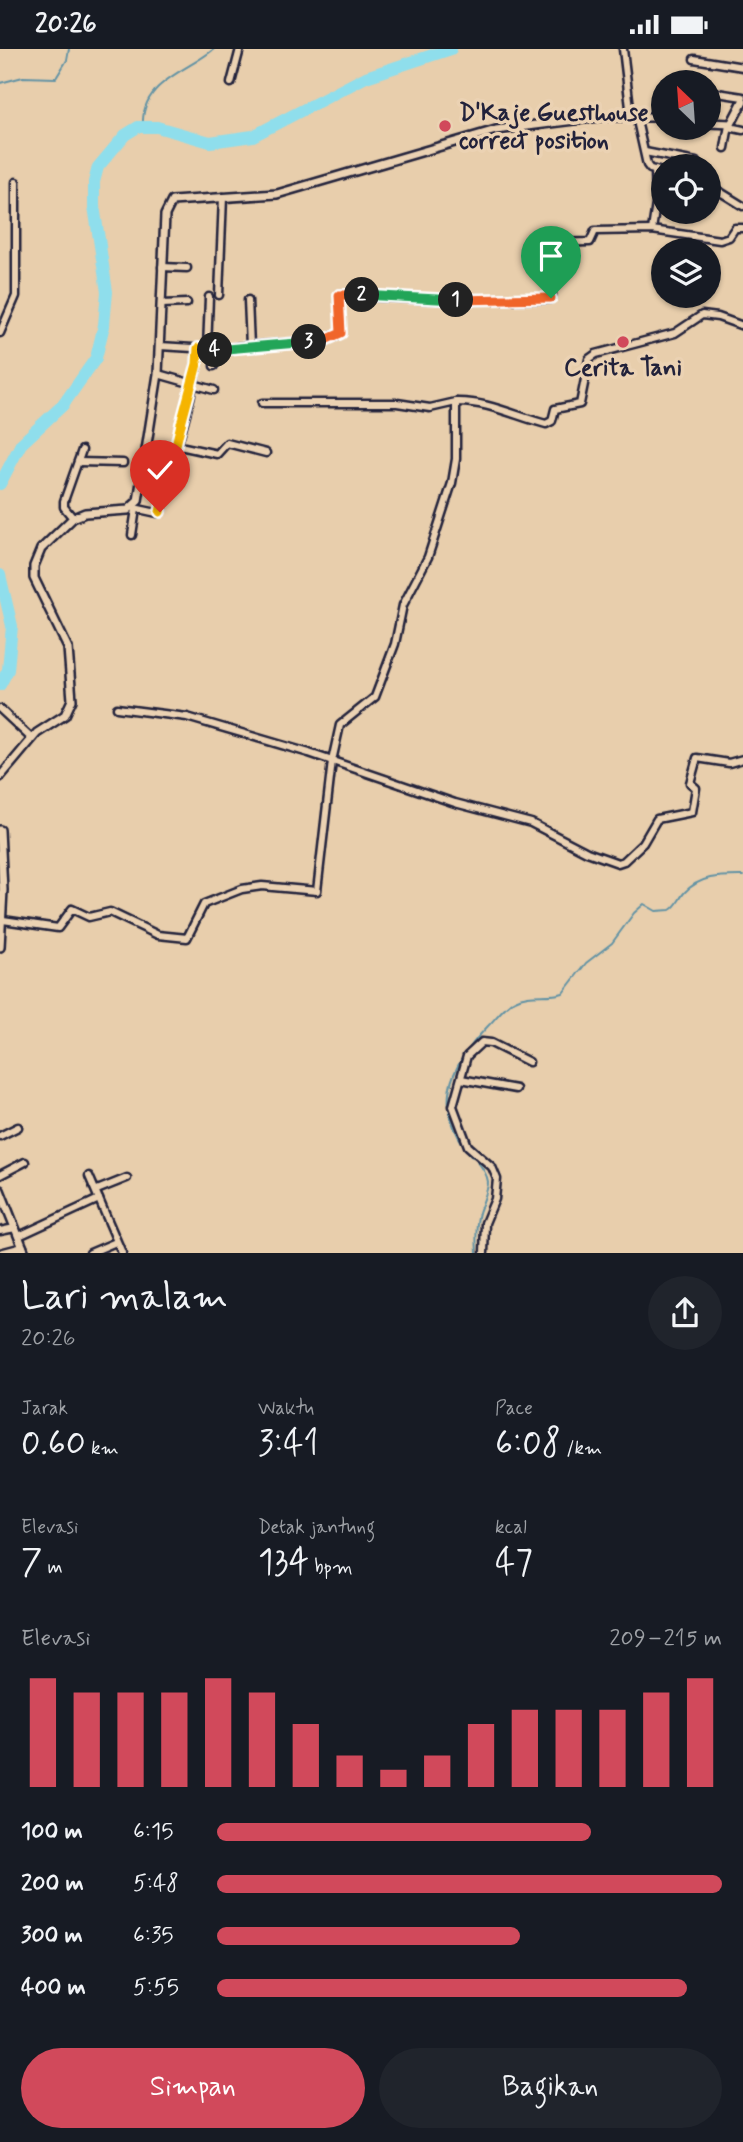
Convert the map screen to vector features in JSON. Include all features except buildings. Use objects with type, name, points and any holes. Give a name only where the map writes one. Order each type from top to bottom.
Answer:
[{"type":"street","points":[[231,83],[240,49]]},
{"type":"street","points":[[622,49],[633,116],[647,165],[651,168]]},
{"type":"street","points":[[694,59],[743,67]]},
{"type":"street","points":[[721,94],[743,99],[729,126],[725,148]]},
{"type":"street","points":[[132,535],[158,375],[162,267],[168,206],[183,198],[276,194],[496,130],[599,117],[651,117]]},
{"type":"street","points":[[721,125],[743,130]]},
{"type":"street","points":[[645,152],[655,154]]},
{"type":"street","points":[[0,333],[16,296],[16,181]]},
{"type":"street","points":[[721,192],[743,206]]},
{"type":"street","points":[[219,295],[223,197]]},
{"type":"street","points":[[652,230],[653,224]]},
{"type":"street","points":[[160,346],[211,349],[323,341],[338,335],[339,295],[447,300],[549,299],[552,296],[548,243],[590,242],[594,232],[598,230],[652,230],[720,240],[729,237],[735,228],[743,228]]},
{"type":"street","points":[[162,267],[187,268]]},
{"type":"street","points":[[209,297],[214,366]]},
{"type":"street","points":[[248,300],[250,346]]},
{"type":"street","points":[[162,304],[187,303]]},
{"type":"street","points":[[262,403],[397,403],[430,408],[456,402],[482,402],[498,411],[546,424],[552,421],[558,407],[580,404],[589,359],[596,354],[675,333],[702,315],[718,317],[743,326]]},
{"type":"street","points":[[0,777],[31,738],[65,715],[72,700],[68,648],[38,591],[33,569],[41,549],[73,518],[135,508],[160,512],[168,468],[192,385],[198,348]]},
{"type":"street","points":[[158,375],[214,390]]},
{"type":"street","points":[[2,916],[58,928],[72,909],[89,917],[110,912],[158,935],[183,939],[187,938],[204,904],[242,889],[262,886],[317,891],[331,761],[341,723],[367,705],[377,693],[395,644],[403,605],[429,557],[452,483],[456,459],[456,402]]},
{"type":"street","points":[[176,445],[217,454],[228,443],[266,453]]},
{"type":"street","points":[[73,518],[64,507],[64,501],[82,450]]},
{"type":"street","points":[[78,462],[123,463]]},
{"type":"street","points":[[143,466],[168,468]]},
{"type":"street","points":[[117,708],[187,717],[331,761],[455,803],[531,823],[587,852],[618,863],[624,861],[643,843],[657,819],[692,812],[696,788],[690,783],[697,758],[729,763],[743,759]]},
{"type":"street","points":[[0,709],[31,738]]},
{"type":"street","points":[[0,830],[0,947]]},
{"type":"street","points":[[484,1253],[485,1223],[495,1199],[497,1179],[492,1167],[472,1152],[454,1112],[453,1103],[467,1056],[482,1042],[491,1043],[529,1062]]},
{"type":"street","points":[[461,1079],[516,1089]]},
{"type":"street","points":[[0,1136],[18,1128]]},
{"type":"street","points":[[0,1175],[26,1162]]},
{"type":"street","points":[[89,1176],[122,1253]]},
{"type":"street","points":[[97,1190],[127,1178]]},
{"type":"street","points":[[0,1190],[24,1250],[0,1253]]},
{"type":"street","points":[[0,1231],[17,1232],[99,1199]]},
{"type":"street","points":[[90,1253],[116,1242]]},
{"type":"waterway","points":[[0,83],[23,77],[56,78],[67,60],[69,49]]},
{"type":"waterway","points":[[143,127],[144,112],[156,89],[214,49]]},
{"type":"waterway","points":[[0,484],[21,444],[63,405],[96,358],[104,325],[107,292],[94,206],[94,182],[98,167],[125,135],[138,127],[157,127],[210,142],[253,136],[366,77],[451,49]]},
{"type":"waterway","points":[[0,575],[12,626],[8,670],[0,685]]},
{"type":"waterway","points":[[472,1157],[452,1121],[450,1089],[454,1073],[463,1058],[504,1008],[521,998],[563,993],[586,963],[612,943],[644,904],[656,911],[670,910],[684,893],[697,883],[719,877],[743,876]]},
{"type":"waterway","points":[[477,1161],[488,1183],[478,1218],[477,1253]]},
{"type":"place","name":"D'Kaje Guesthouse correct position","points":[[445,126]]},
{"type":"place","name":"Cerita Tani","points":[[623,342]]},
{"type":"route","points":[[160,512],[168,468],[197,364],[198,348],[225,351],[237,347],[327,340],[341,333],[339,295],[447,300],[551,298]]}]
